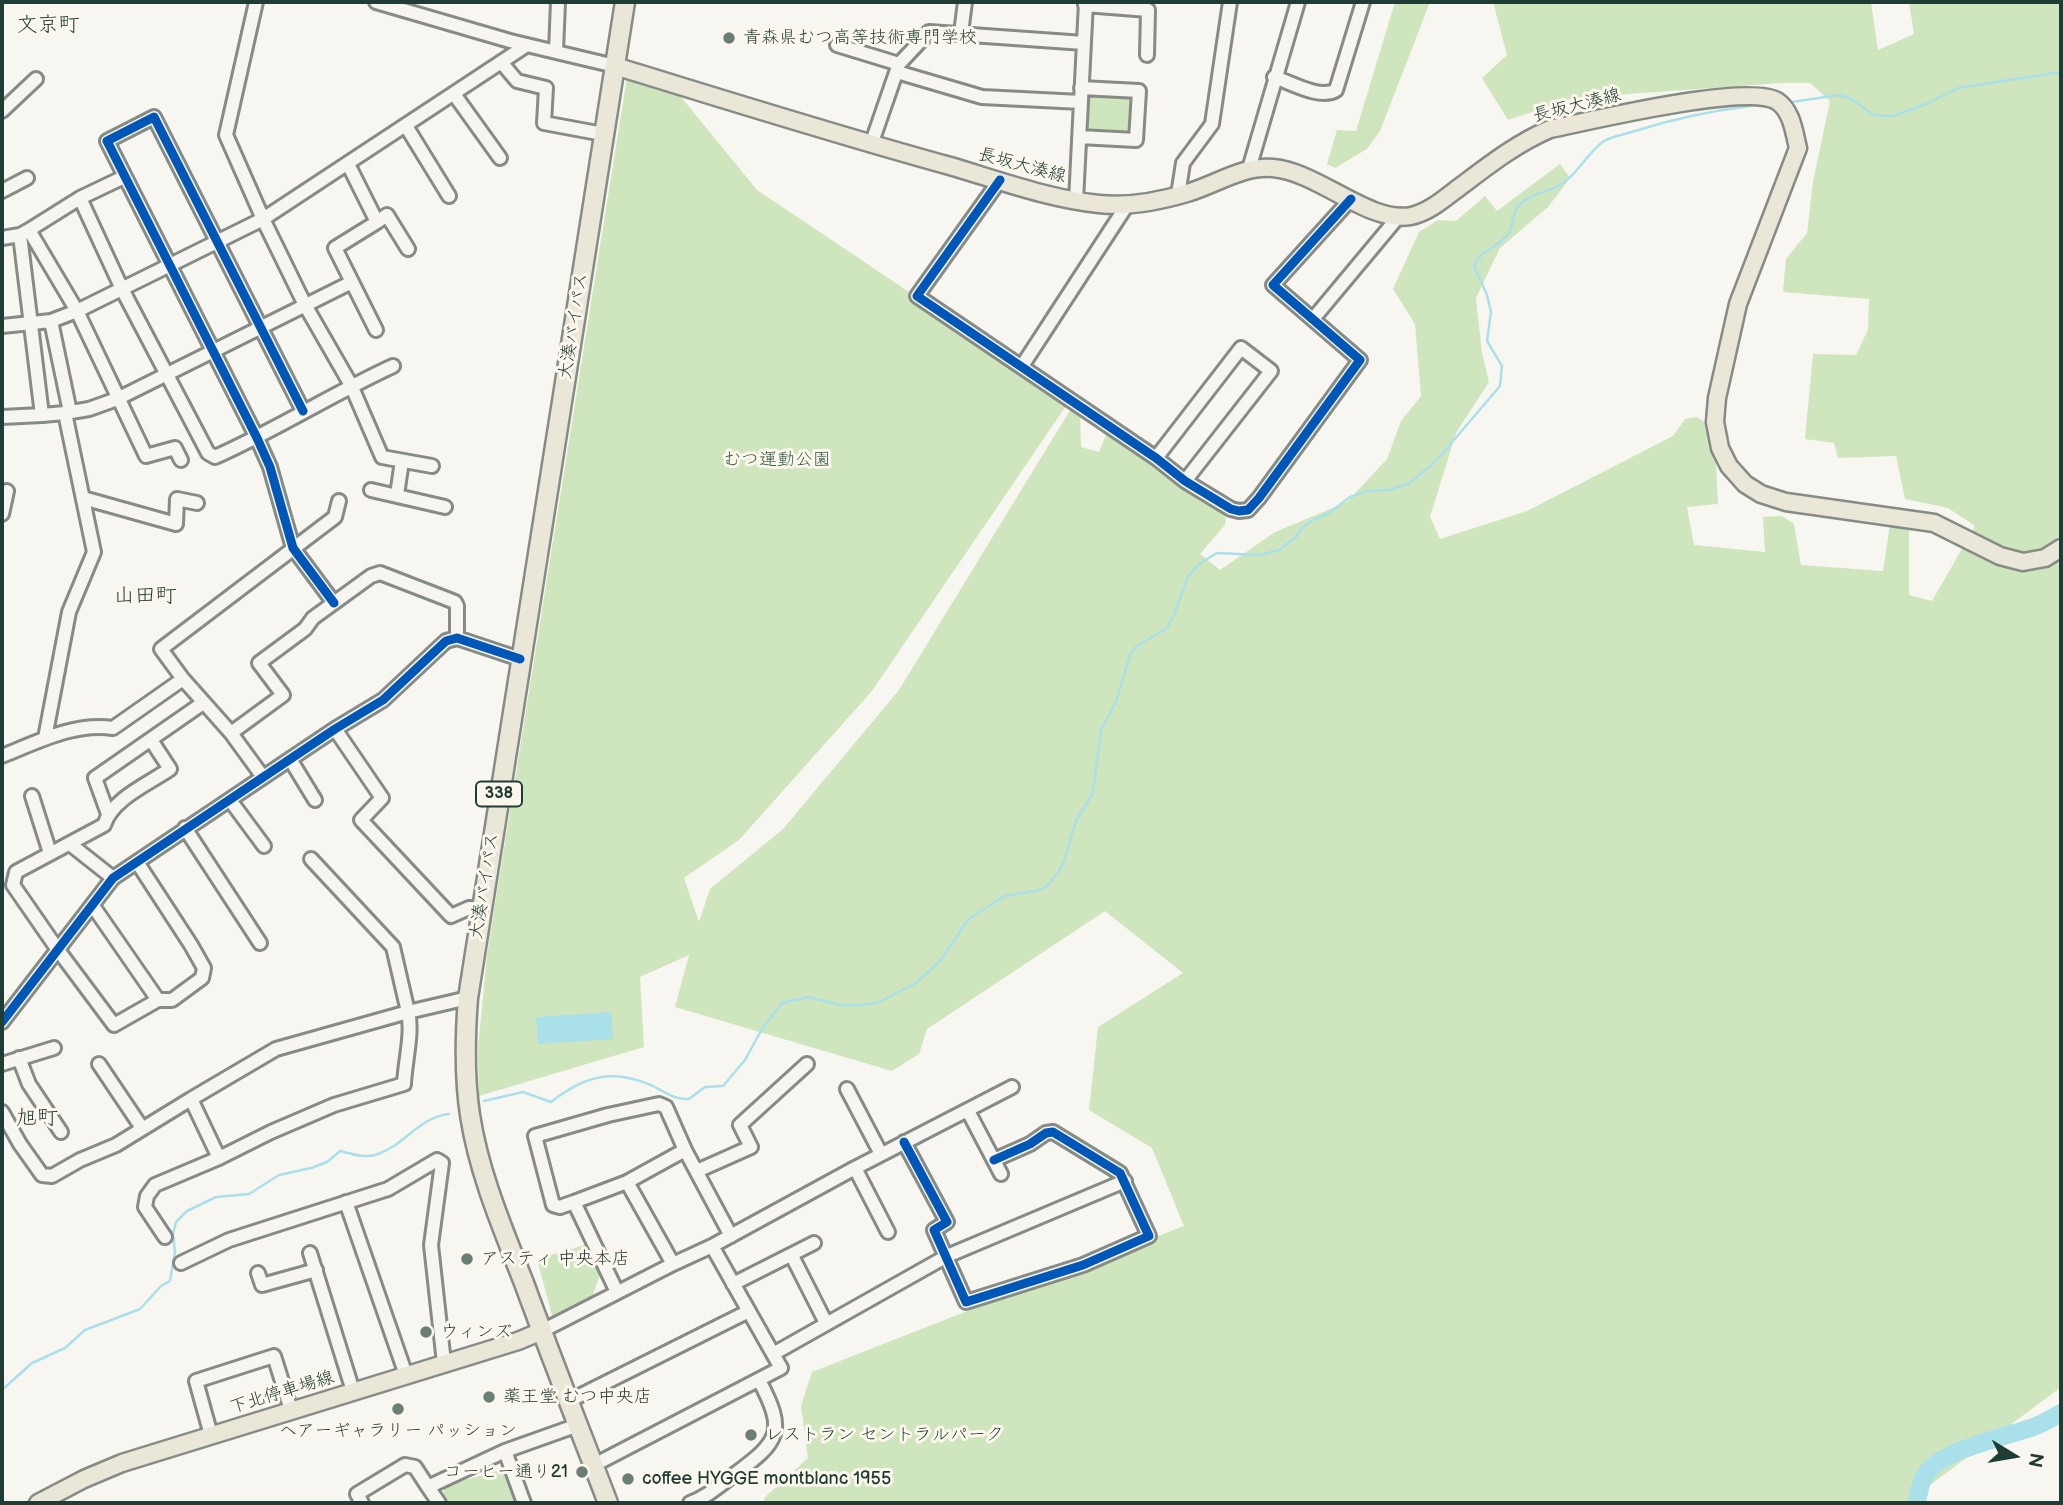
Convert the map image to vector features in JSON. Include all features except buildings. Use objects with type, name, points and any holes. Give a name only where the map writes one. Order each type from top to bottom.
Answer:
[{"type":"highway","name":"大湊バイパス","points":[[608,1503],[478,1157],[466,1074],[468,998],[625,2]]},
{"type":"main road","name":"長坂大湊線","points":[[615,66],[871,145],[1076,201],[1127,205],[1178,195],[1249,169],[1271,167],[1292,171],[1383,213],[1399,216],[1410,216],[1432,207],[1529,138],[1550,129],[1720,97],[1753,96],[1775,100],[1786,109],[1798,148],[1738,304],[1717,398],[1716,422],[1720,448],[1729,466],[1745,484],[1761,494],[1786,502],[1934,523],[2000,556],[2023,562],[2045,558],[2061,548]]},
{"type":"main road","name":"下北停車場線","points":[[38,1503],[122,1463],[542,1331]]},
{"type":"street","points":[[256,2],[226,135],[305,305],[351,385],[382,457],[432,466]]},
{"type":"street","points":[[376,2],[527,45],[615,66]]},
{"type":"street","points":[[556,51],[558,2]]},
{"type":"street","points":[[961,33],[964,2]]},
{"type":"street","points":[[1178,195],[1183,163],[1212,124],[1230,2]]},
{"type":"street","points":[[1249,169],[1298,2]]},
{"type":"street","points":[[1274,77],[1321,93],[1330,94],[1336,90],[1363,2]]},
{"type":"street","points":[[1076,201],[1085,4],[1148,10],[1147,55]]},
{"type":"street","points":[[871,145],[898,68],[929,32],[1084,43]]},
{"type":"street","points":[[2,326],[51,321],[77,312],[263,219],[527,45]]},
{"type":"street","points":[[837,45],[982,97],[1081,102]]},
{"type":"street","points":[[501,62],[517,80],[547,88],[544,123],[603,134]]},
{"type":"street","points":[[2,111],[36,79]]},
{"type":"street","points":[[1079,137],[1136,140],[1139,91],[1082,88]]},
{"type":"street","points":[[454,94],[500,158]]},
{"type":"street","points":[[303,411],[154,117],[107,141],[270,467],[293,548],[334,603]]},
{"type":"street","points":[[406,126],[449,196]]},
{"type":"street","points":[[348,164],[377,222]]},
{"type":"street","points":[[2,238],[24,233],[80,198],[124,177]]},
{"type":"street","points":[[2,191],[27,178]]},
{"type":"street","points":[[1000,180],[917,296],[1156,458],[1185,481],[1231,509],[1239,511],[1248,510],[1259,498],[1360,360],[1273,285],[1351,199]]},
{"type":"street","points":[[80,198],[166,375],[208,453],[215,457],[257,439],[351,385],[393,366]]},
{"type":"street","points":[[1021,366],[1127,205]]},
{"type":"street","points":[[376,330],[335,248],[387,215],[408,249]]},
{"type":"street","points":[[1313,319],[1399,216]]},
{"type":"street","points":[[24,233],[77,312],[146,456],[175,447],[181,460]]},
{"type":"street","points":[[24,233],[41,415]]},
{"type":"street","points":[[2,417],[89,409],[117,399],[352,282]]},
{"type":"street","points":[[45,738],[69,612],[94,551],[51,321]]},
{"type":"street","points":[[1156,458],[1241,348],[1271,372],[1185,481]]},
{"type":"street","points":[[397,495],[402,461]]},
{"type":"street","points":[[371,489],[444,507]]},
{"type":"street","points":[[2,514],[7,491]]},
{"type":"street","points":[[83,498],[176,524],[177,499],[197,503]]},
{"type":"street","points":[[263,777],[231,733],[203,703],[161,649],[335,517],[340,501]]},
{"type":"street","points":[[231,733],[283,695],[259,663],[305,629],[313,618],[371,576],[380,573],[454,601],[457,606],[457,638]]},
{"type":"street","points":[[2,1022],[113,878],[335,729],[383,701],[446,641],[457,638],[520,659]]},
{"type":"street","points":[[2,756],[45,738],[94,725],[113,728],[184,679]]},
{"type":"street","points":[[108,814],[95,778],[203,703]]},
{"type":"street","points":[[335,729],[382,797],[361,820],[451,916],[469,908],[482,910]]},
{"type":"street","points":[[137,862],[204,968],[202,978],[172,1000],[158,1000],[114,1025],[13,885],[16,872],[104,825],[108,814],[170,769],[150,740]]},
{"type":"street","points":[[290,759],[315,800]]},
{"type":"street","points":[[32,796],[50,853]]},
{"type":"street","points":[[230,800],[264,846]]},
{"type":"street","points":[[185,828],[260,943]]},
{"type":"street","points":[[70,844],[113,878]]},
{"type":"street","points":[[165,1237],[145,1207],[147,1196],[155,1185],[334,1105],[404,1084],[411,1025],[393,947],[311,859]]},
{"type":"street","points":[[93,906],[158,1000]]},
{"type":"street","points":[[2,1112],[42,1175],[52,1176],[80,1160],[116,1145],[276,1049],[468,998]]},
{"type":"street","points":[[2,1064],[54,1048]]},
{"type":"street","points":[[19,1058],[29,1084],[61,1132]]},
{"type":"street","points":[[99,1064],[142,1128]]},
{"type":"street","points":[[697,1171],[751,1147],[740,1125],[807,1064]]},
{"type":"street","points":[[542,1331],[712,1246],[881,1154],[1012,1087]]},
{"type":"street","points":[[847,1089],[881,1154]]},
{"type":"street","points":[[191,1099],[219,1158]]},
{"type":"street","points":[[685,1150],[627,1182],[561,1207],[553,1205],[535,1136],[608,1115],[659,1104],[666,1107],[685,1150],[731,1236]]},
{"type":"street","points":[[968,1111],[1001,1174]]},
{"type":"street","points":[[905,1142],[947,1222],[934,1230],[966,1302],[1094,1260],[1149,1237],[1120,1173],[1053,1132],[994,1160]]},
{"type":"street","points":[[181,1262],[229,1240],[388,1189],[437,1160],[442,1163],[431,1244],[444,1363]]},
{"type":"street","points":[[855,1168],[888,1232]]},
{"type":"street","points":[[773,1354],[947,1256],[1125,1181]]},
{"type":"street","points":[[627,1182],[673,1264]]},
{"type":"street","points":[[346,1202],[406,1375]]},
{"type":"street","points":[[574,1202],[617,1292]]},
{"type":"street","points":[[733,1284],[814,1243]]},
{"type":"street","points":[[594,1465],[781,1368],[712,1246]]},
{"type":"street","points":[[310,1253],[353,1391]]},
{"type":"street","points":[[792,1256],[826,1323]]},
{"type":"street","points":[[258,1273],[262,1285],[316,1270]]},
{"type":"street","points":[[569,1401],[749,1311]]},
{"type":"street","points":[[211,1434],[196,1381],[274,1356],[291,1410]]},
{"type":"street","points":[[690,1503],[704,1498],[764,1452],[775,1434],[774,1409],[759,1380]]},
{"type":"street","points":[[428,1487],[505,1451],[578,1425]]},
{"type":"street","points":[[505,1451],[524,1503]]},
{"type":"street","points":[[362,1503],[357,1494],[405,1465],[415,1467],[439,1503]]},
{"type":"green space","points":[[1395,2],[1430,2],[1380,131],[1367,149],[1335,168],[1327,164],[1337,130],[1356,131]]},
{"type":"green space","name":"むつ運動公園","points":[[1493,2],[1871,2],[1878,50],[1914,34],[1909,2],[2061,2],[2061,1387],[1906,1503],[765,1503],[764,1498],[808,1458],[801,1406],[812,1372],[1184,1226],[1152,1148],[1089,1110],[1098,1027],[1183,973],[1105,911],[927,1029],[919,1054],[892,1071],[675,1007],[689,955],[640,977],[644,1047],[479,1096],[478,1049],[487,955],[627,77],[677,92],[757,190],[1070,400],[872,691],[739,840],[684,878],[699,922],[710,889],[783,829],[899,690],[1072,407],[1080,412],[1081,447],[1099,452],[1108,430],[1226,514],[1225,525],[1200,554],[1220,570],[1275,532],[1347,502],[1387,459],[1401,421],[1421,396],[1415,324],[1393,289],[1419,232],[1438,220],[1456,221],[1485,196],[1497,211],[1560,164],[1570,178],[1548,207],[1500,248],[1476,298],[1482,353],[1489,382],[1456,433],[1430,517],[1440,539],[1527,511],[1673,436],[1685,419],[1697,417],[1707,424],[1716,462],[1718,504],[1687,507],[1694,545],[1765,552],[1763,517],[1782,516],[1794,524],[1801,565],[1883,571],[1890,524],[1909,528],[1909,595],[1932,601],[1975,526],[1948,508],[1905,499],[1896,456],[1838,458],[1834,443],[1805,439],[1813,354],[1856,355],[1868,330],[1869,299],[1783,292],[1786,259],[1807,233],[1813,182],[1830,101],[1810,83],[1781,83],[1574,98],[1508,120],[1482,78],[1507,55]]},
{"type":"green space","points":[[1087,96],[1133,99],[1132,129],[1129,135],[1085,131]]},
{"type":"green space","points":[[588,1244],[600,1274],[591,1301],[553,1319],[537,1259]]},
{"type":"green space","points":[[503,1469],[517,1503],[445,1503],[442,1498],[445,1486]]},
{"type":"water","points":[[611,1012],[613,1039],[538,1044],[536,1017]]},
{"type":"waterway","points":[[1792,102],[1839,95],[1850,98],[1874,115],[1893,116],[1958,88],[2061,72]]},
{"type":"waterway","points":[[484,1101],[523,1092],[551,1102],[575,1086],[612,1076],[638,1080],[675,1097],[689,1099],[705,1087],[723,1086],[745,1060],[762,1029],[782,1003],[808,997],[840,1005],[879,1002],[916,983],[940,961],[967,921],[977,913],[1005,896],[1046,887],[1058,873],[1076,821],[1093,793],[1101,730],[1116,702],[1130,655],[1137,646],[1167,628],[1188,577],[1199,564],[1217,553],[1259,555],[1279,550],[1296,537],[1303,527],[1329,513],[1350,497],[1408,484],[1436,461],[1500,386],[1502,366],[1487,341],[1491,312],[1487,295],[1474,266],[1481,256],[1508,234],[1520,204],[1565,181],[1608,139],[1678,119],[1750,106]]},
{"type":"waterway","points":[[2,1390],[32,1363],[65,1348],[85,1330],[140,1309],[161,1286],[170,1281],[175,1252],[173,1234],[176,1222],[187,1211],[216,1197],[249,1194],[279,1175],[327,1162],[340,1151],[364,1156],[378,1154],[388,1150],[429,1120],[449,1114]]},
{"type":"waterway","points":[[1917,1503],[1925,1476],[1940,1461],[1976,1445],[2036,1426],[2061,1413]]},
{"type":"cycle path","points":[[303,411],[154,117],[107,141],[257,438],[270,467],[293,548],[334,603]]},
{"type":"cycle path","points":[[1000,180],[917,296],[1156,458],[1185,481],[1231,509],[1239,511],[1248,510],[1259,498],[1360,360],[1273,285],[1351,199]]},
{"type":"cycle path","points":[[2,1022],[113,878],[335,729],[383,700],[446,641],[457,638],[520,659]]},
{"type":"cycle path","points":[[904,1142],[947,1222],[934,1230],[966,1302],[1083,1265],[1149,1236],[1120,1173],[1053,1132],[994,1160]]},
{"type":"place","name":"青森県むつ高等技術専門学校","points":[[729,38]]},
{"type":"place","name":"アスティ 中央本店","points":[[467,1259]]},
{"type":"place","name":"ウィンズ","points":[[426,1332]]},
{"type":"place","name":"薬王堂 むつ中央店","points":[[489,1397]]},
{"type":"place","name":"ヘアーギャラリー パッション","points":[[398,1409]]},
{"type":"place","name":"レストラン セントラルパーク","points":[[751,1435]]},
{"type":"place","name":"コーヒー通り21","points":[[582,1472]]},
{"type":"place","name":"coffee HYGGE montblanc 1955","points":[[628,1479]]},
{"type":"district","name":"文京町","points":[[48,26]]},
{"type":"district","name":"山田町","points":[[145,597]]},
{"type":"district","name":"旭町","points":[[37,1119]]}]
